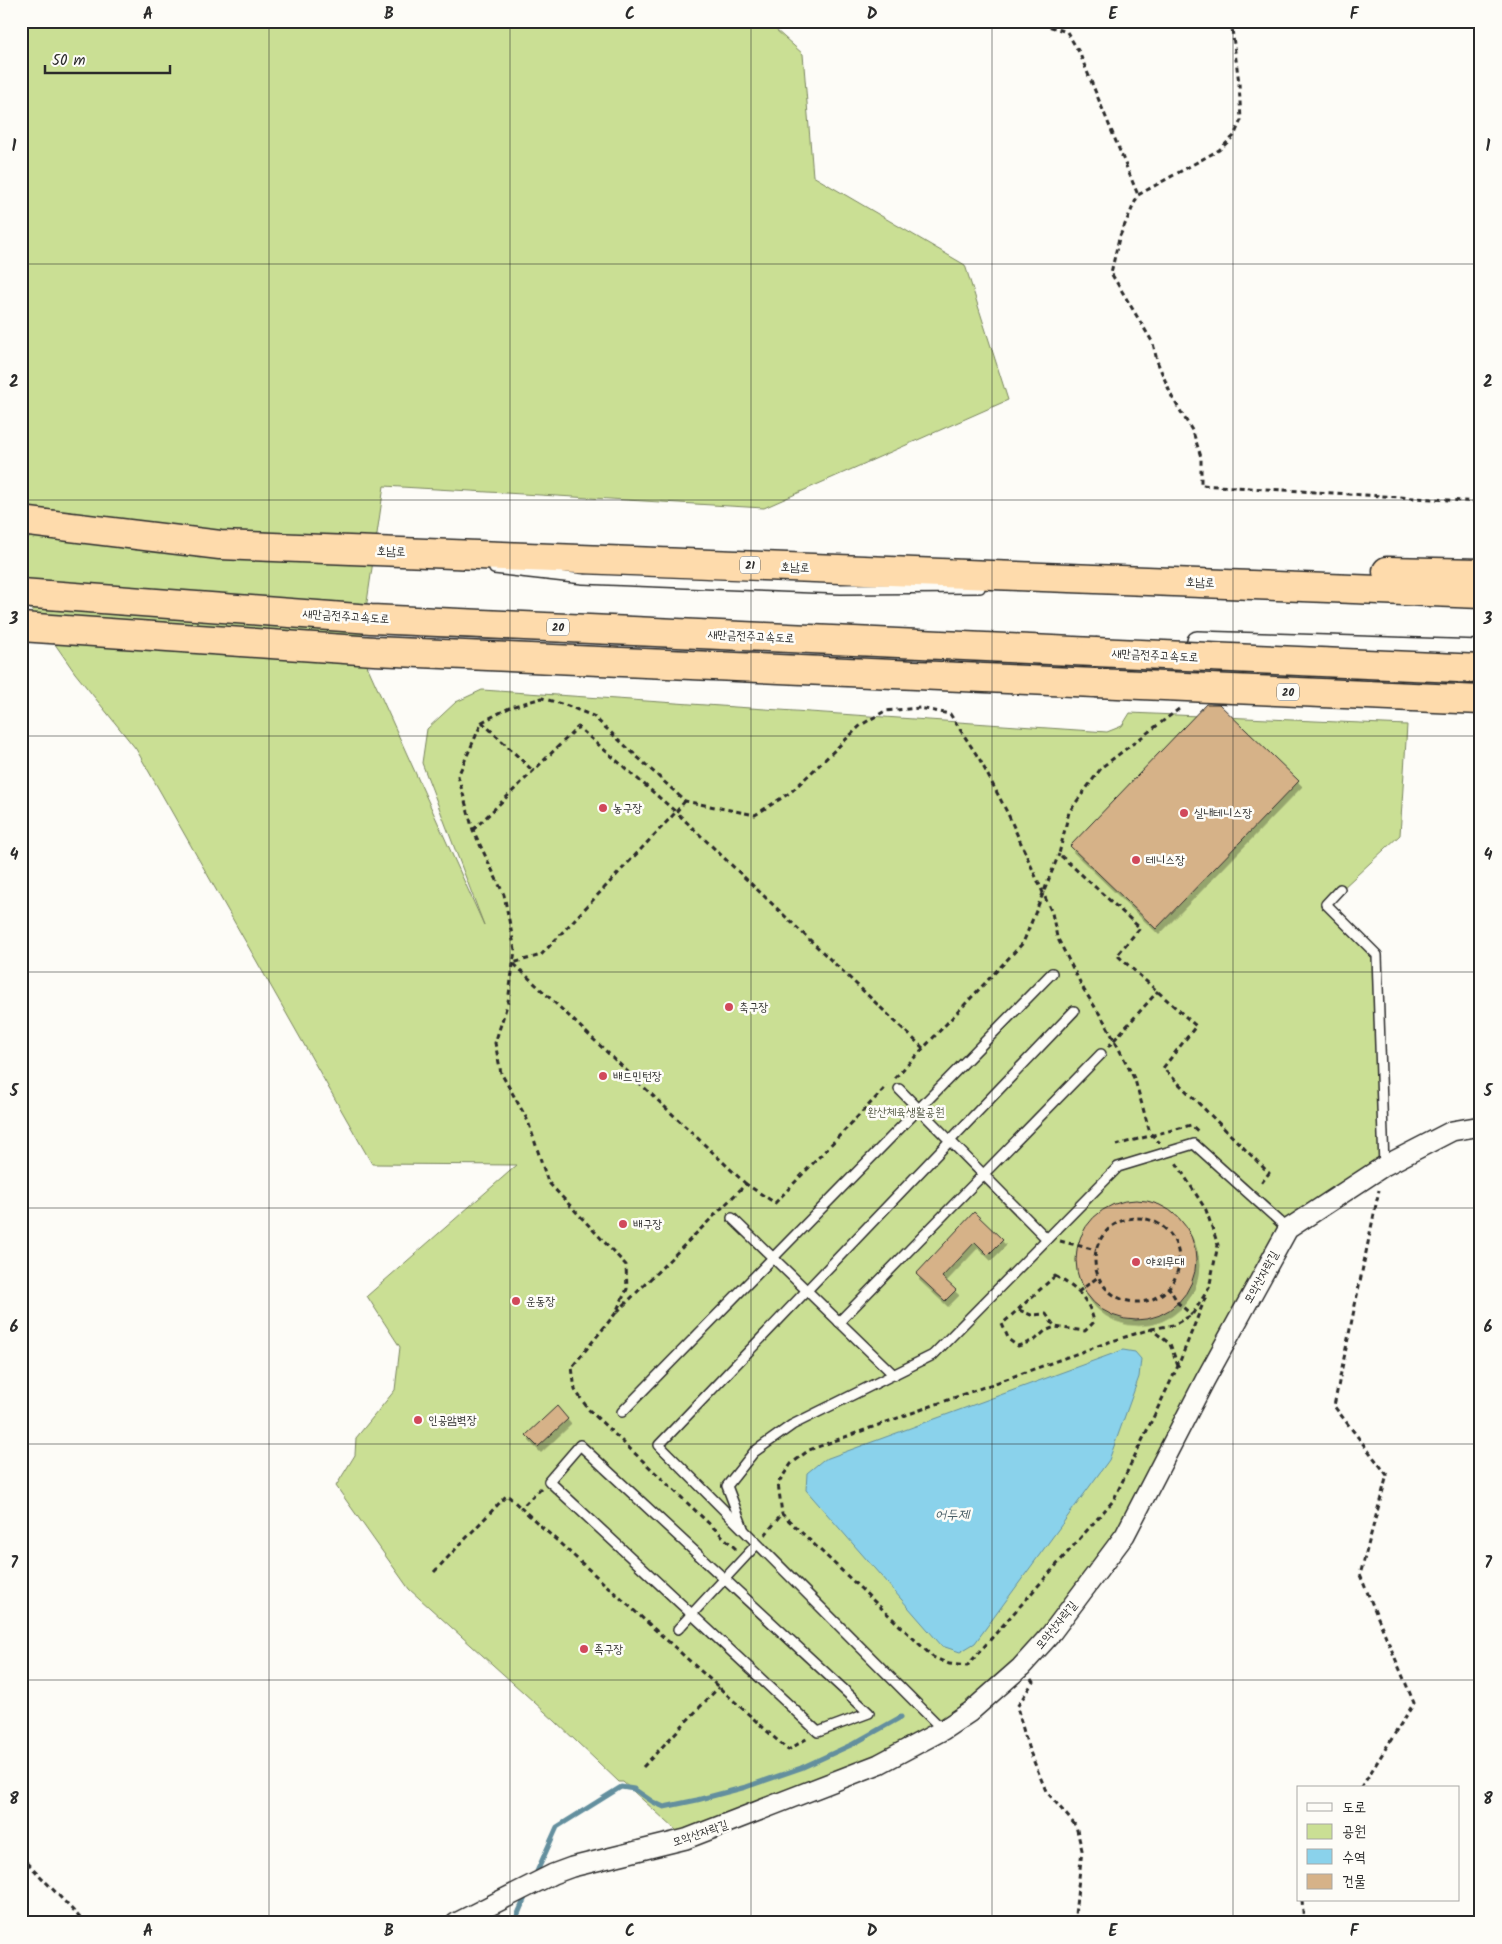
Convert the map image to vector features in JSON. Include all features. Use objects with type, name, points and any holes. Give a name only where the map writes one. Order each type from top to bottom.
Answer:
[{"type":"highway","name":"호남로","points":[[21,505],[223,528],[1082,565],[1481,573]]},
{"type":"highway","name":"호남로","points":[[21,521],[220,545],[1481,594]]},
{"type":"highway","name":"새만금전주고속도로","points":[[21,593],[370,619],[1481,669]]},
{"type":"highway","name":"20","points":[[21,627],[374,651],[1481,700]]},
{"type":"street","points":[[1198,641],[1481,650]]},
{"type":"street","name":"모악산자락길","points":[[456,1923],[553,1874],[572,1867],[686,1840],[879,1764],[943,1730],[970,1712],[1020,1668],[1050,1635],[1124,1535],[1205,1380],[1288,1229],[1384,1166],[1452,1131],[1481,1126]]},
{"type":"lane","points":[[332,549],[448,563]]},
{"type":"lane","points":[[487,568],[583,579],[842,589],[990,588]]},
{"type":"lane","points":[[1059,587],[1287,586]]},
{"type":"lane","points":[[1340,889],[1326,904],[1377,955],[1384,1166]]},
{"type":"lane","points":[[622,1412],[1052,973]]},
{"type":"lane","points":[[943,1730],[659,1445],[1074,1011]]},
{"type":"lane","points":[[839,1322],[1101,1054]]},
{"type":"lane","points":[[899,1089],[1047,1239]]},
{"type":"lane","points":[[744,1532],[727,1486],[754,1452],[792,1425],[933,1355],[1118,1167],[1194,1144],[1288,1229]]},
{"type":"lane","points":[[732,1218],[894,1375]]},
{"type":"lane","points":[[580,1445],[725,1579],[869,1713],[818,1732],[549,1481],[580,1445]]},
{"type":"lane","points":[[678,1629],[757,1544]]},
{"type":"path","points":[[1043,21],[1048,26],[1067,32],[1079,52],[1138,195]]},
{"type":"path","points":[[1231,21],[1239,83],[1241,120],[1234,136],[1219,150],[1138,195],[1119,238],[1111,274],[1153,342],[1157,361],[1172,397],[1193,432],[1200,457],[1201,485],[1481,502]]},
{"type":"path","points":[[615,1314],[627,1289],[626,1265],[548,1182],[528,1121],[501,1073],[495,1043],[508,1002],[515,950],[504,895],[473,830],[458,776],[482,722],[511,707],[542,698],[593,716],[686,801],[755,815],[791,792],[861,725],[885,710],[920,708],[950,714],[980,760],[1000,799],[1052,913],[1057,937],[1084,990],[1106,1024],[1135,1080],[1150,1133],[1169,1152],[1206,1210],[1218,1245],[1209,1288],[1178,1366],[1113,1501],[967,1666],[949,1664],[933,1657],[782,1514],[778,1483],[791,1464],[809,1450],[1109,1342],[1152,1329],[1173,1325],[1192,1315],[1209,1288]]},
{"type":"path","points":[[513,964],[746,1184],[775,1203],[1023,943],[1059,854],[1069,812],[1102,767],[1183,706]]},
{"type":"path","points":[[482,722],[533,771]]},
{"type":"path","points":[[473,830],[578,727],[676,812],[922,1048]]},
{"type":"path","points":[[513,964],[541,954],[686,801]]},
{"type":"path","points":[[1059,854],[1140,928],[1117,955],[1196,1026],[1163,1068],[1269,1172],[1260,1185]]},
{"type":"path","points":[[1101,1054],[1158,992]]},
{"type":"path","points":[[1116,1145],[1191,1125],[1205,1137]]},
{"type":"path","points":[[1363,1786],[1414,1703],[1360,1575],[1386,1475],[1334,1406],[1384,1166]]},
{"type":"path","points":[[1253,1179],[1267,1192]]},
{"type":"path","points":[[745,1558],[589,1410],[575,1390],[572,1367],[615,1314],[746,1184]]},
{"type":"path","points":[[1134,1218],[1146,1219],[1159,1224],[1168,1232],[1175,1243],[1178,1257],[1177,1272],[1160,1295],[1146,1300],[1132,1301],[1118,1297],[1106,1289],[1098,1276],[1095,1262],[1096,1250],[1101,1238],[1110,1228],[1121,1221],[1134,1218]]},
{"type":"path","points":[[1047,1239],[1096,1250]]},
{"type":"path","points":[[1055,1276],[1078,1292],[1092,1312],[1094,1322],[1084,1331],[1055,1327],[1045,1331],[1035,1340],[1018,1346],[1009,1340],[1002,1324],[1019,1310],[1055,1276]]},
{"type":"path","points":[[1078,1292],[1098,1276]]},
{"type":"path","points":[[1168,1286],[1178,1303],[1192,1315]]},
{"type":"path","points":[[1019,1310],[1031,1316],[1046,1314],[1055,1327]]},
{"type":"path","points":[[1152,1329],[1170,1344],[1178,1366]]},
{"type":"path","points":[[521,1508],[549,1481]]},
{"type":"path","points":[[434,1572],[507,1495],[788,1750],[818,1732]]},
{"type":"path","points":[[757,1544],[782,1514]]},
{"type":"path","points":[[1020,1668],[1033,1682],[1017,1707],[1028,1747],[1046,1791],[1076,1826],[1082,1850],[1075,1915],[1078,1923]]},
{"type":"path","points":[[643,1768],[720,1687]]},
{"type":"path","points":[[21,1856],[85,1923]]},
{"type":"path","points":[[1302,1902],[1304,1923]]},
{"type":"green space","name":"완산체육생활공원","points":[[21,21],[766,21],[803,54],[813,176],[965,265],[1008,400],[764,508],[384,486],[360,650],[484,925],[422,763],[427,729],[456,702],[482,690],[1107,732],[1122,726],[1130,713],[1407,725],[1400,835],[1326,904],[1377,955],[1384,1166],[1288,1229],[1125,1535],[1050,1635],[943,1730],[686,1839],[623,1782],[619,1782],[555,1721],[409,1589],[336,1486],[355,1455],[356,1438],[395,1390],[400,1347],[367,1296],[517,1165],[372,1164],[136,749],[75,673],[21,595]]},
{"type":"water","name":"어두제","points":[[1123,1350],[1135,1352],[1141,1359],[1139,1377],[1109,1460],[975,1643],[960,1652],[942,1646],[806,1490],[807,1473],[823,1460]]},
{"type":"building","name":"실내테니스장","points":[[1206,704],[1219,704],[1299,781],[1156,929],[1070,846]]},
{"type":"building","name":"야외무대","points":[[1136,1200],[1159,1205],[1169,1210],[1178,1218],[1186,1227],[1191,1237],[1196,1260],[1191,1283],[1186,1293],[1178,1302],[1169,1310],[1159,1315],[1136,1320],[1113,1315],[1103,1310],[1094,1302],[1086,1293],[1081,1283],[1076,1260],[1081,1237],[1086,1227],[1094,1218],[1103,1210],[1113,1205]]},
{"type":"building","points":[[974,1212],[1003,1240],[988,1255],[975,1242],[942,1277],[956,1290],[945,1301],[916,1274]]},
{"type":"building","points":[[557,1406],[568,1419],[538,1447],[526,1435]]},
{"type":"waterway","points":[[535,1876],[557,1827],[621,1787],[634,1789],[664,1807],[697,1800],[746,1787],[801,1768],[853,1744],[901,1717]]},
{"type":"waterway","points":[[514,1923],[527,1893]]},
{"type":"place","name":"농구장","points":[[603,808]]},
{"type":"place","name":"실내테니스장","points":[[1184,813]]},
{"type":"place","name":"테니스장","points":[[1136,860]]},
{"type":"place","name":"축구장","points":[[729,1007]]},
{"type":"place","name":"배드민턴장","points":[[603,1076]]},
{"type":"place","name":"배구장","points":[[623,1224]]},
{"type":"place","name":"야외무대","points":[[1136,1262]]},
{"type":"place","name":"운동장","points":[[516,1301]]},
{"type":"place","name":"인공암벽장","points":[[418,1420]]},
{"type":"place","name":"족구장","points":[[584,1649]]}]
